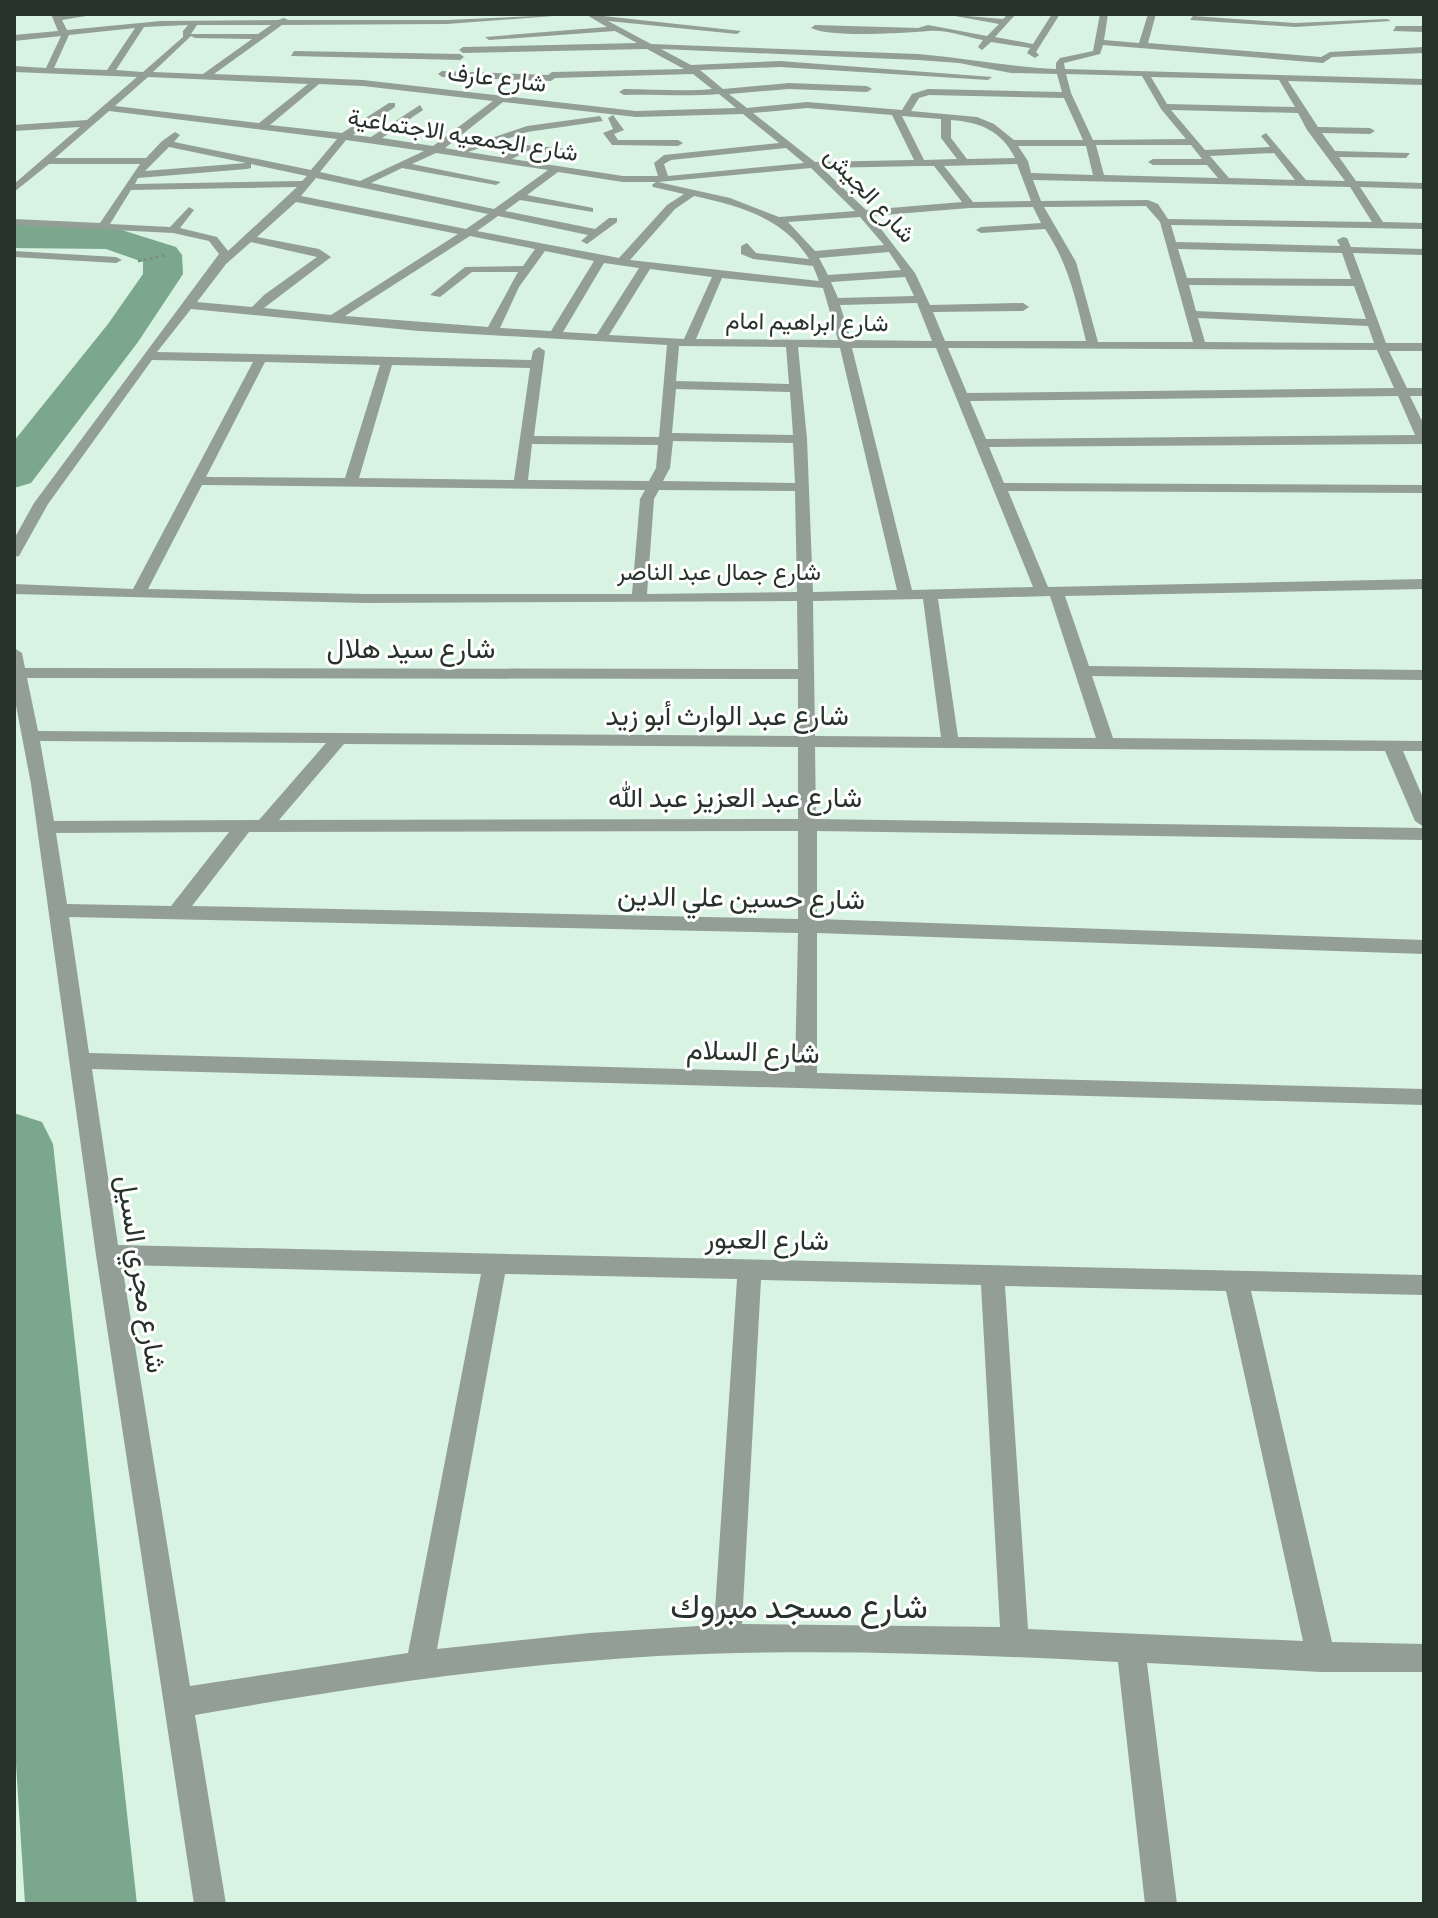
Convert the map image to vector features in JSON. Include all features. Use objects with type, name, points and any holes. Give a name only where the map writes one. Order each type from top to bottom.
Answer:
[{"type":"street","points":[[49,70],[64,42],[65,32],[56,16],[94,14]]},
{"type":"street","points":[[234,22],[242,14]]},
{"type":"street","points":[[450,42],[522,16],[575,14]]},
{"type":"street","points":[[855,54],[873,14]]},
{"type":"street","points":[[928,28],[932,14]]},
{"type":"street","points":[[948,14],[1005,22]]},
{"type":"street","points":[[971,63],[1012,14]]},
{"type":"street","points":[[1056,14],[1032,54],[1063,60],[1097,52],[1104,14]]},
{"type":"street","points":[[1143,45],[1152,14]]},
{"type":"street","points":[[591,16],[737,31]]},
{"type":"street","name":"شارع الجيش","points":[[591,16],[692,69],[722,92],[813,165],[861,211],[892,248],[924,304],[979,443],[1049,591],[1082,671],[1106,744]]},
{"type":"street","points":[[14,38],[142,24],[160,18],[196,22],[286,18],[344,22],[557,49],[649,46],[950,59],[971,63],[990,73]]},
{"type":"street","points":[[206,76],[286,18]]},
{"type":"street","points":[[1193,18],[1318,25],[1383,18],[1421,50],[1424,60]]},
{"type":"street","points":[[720,50],[746,19]]},
{"type":"street","points":[[14,189],[149,73],[196,22]]},
{"type":"street","points":[[338,32],[344,22]]},
{"type":"street","points":[[1231,22],[1297,36]]},
{"type":"street","points":[[110,72],[142,24]]},
{"type":"street","points":[[1318,25],[1325,36]]},
{"type":"street","points":[[649,46],[672,26]]},
{"type":"street","points":[[815,28],[928,28],[1036,47]]},
{"type":"street","points":[[480,38],[613,29]]},
{"type":"street","points":[[1385,32],[1424,29]]},
{"type":"street","points":[[187,34],[260,37]]},
{"type":"street","points":[[294,54],[373,56],[464,36]]},
{"type":"street","points":[[419,89],[442,74],[464,36]]},
{"type":"street","points":[[1100,42],[1231,48],[1325,60]]},
{"type":"street","points":[[333,44],[366,44]]},
{"type":"street","points":[[533,102],[552,77],[557,49]]},
{"type":"street","points":[[1325,60],[1330,55],[1421,50]]},
{"type":"street","points":[[776,51],[789,86],[807,105]]},
{"type":"street","points":[[1315,51],[1325,60]]},
{"type":"street","points":[[362,65],[373,56]]},
{"type":"street","points":[[1063,60],[1060,61],[1060,71],[1066,95],[1091,142],[1099,178]]},
{"type":"street","points":[[496,76],[499,61]]},
{"type":"street","points":[[442,74],[552,77],[780,64],[990,73],[1144,72],[1424,82]]},
{"type":"street","name":"شارع عارف","points":[[14,69],[318,80],[533,102],[617,116]]},
{"type":"street","points":[[641,72],[645,91]]},
{"type":"street","points":[[1144,72],[1164,107],[1227,182]]},
{"type":"street","points":[[341,82],[352,73]]},
{"type":"street","points":[[974,119],[971,113],[990,73]]},
{"type":"street","points":[[1281,77],[1312,130],[1356,184],[1380,226]]},
{"type":"street","points":[[262,126],[318,80]]},
{"type":"street","points":[[686,155],[675,138],[617,143],[608,133],[619,130],[617,116],[623,96],[645,91],[667,91],[675,95],[789,86],[867,89]]},
{"type":"street","points":[[900,111],[922,93],[1066,95]]},
{"type":"street","points":[[363,183],[436,149],[501,99]]},
{"type":"street","points":[[222,262],[294,198],[344,136],[392,105]]},
{"type":"street","points":[[457,153],[503,135],[543,125],[636,114],[807,105],[974,119],[997,129],[1012,143],[1023,161],[1037,205],[1074,272],[1093,347]]},
{"type":"street","points":[[1164,107],[1300,110]]},
{"type":"street","name":"شارع الجمعيه الاجتماعية","points":[[109,108],[344,136],[556,169],[574,167],[637,180],[813,165],[1023,161]]},
{"type":"street","points":[[373,140],[420,108]]},
{"type":"street","points":[[900,111],[920,163]]},
{"type":"street","points":[[946,115],[946,138],[964,162]]},
{"type":"street","points":[[104,225],[135,175],[165,143],[195,118]]},
{"type":"street","points":[[477,119],[490,120]]},
{"type":"street","points":[[503,121],[543,125]]},
{"type":"street","points":[[14,128],[91,123]]},
{"type":"street","points":[[1312,130],[1370,131]]},
{"type":"street","points":[[462,131],[503,135]]},
{"type":"street","points":[[516,131],[566,134]]},
{"type":"street","points":[[1266,136],[1303,183]]},
{"type":"street","points":[[1012,143],[1193,142]]},
{"type":"street","points":[[1322,142],[1379,143]]},
{"type":"street","points":[[165,143],[596,233]]},
{"type":"street","points":[[664,179],[660,161],[686,155],[788,145]]},
{"type":"street","points":[[502,160],[525,148],[569,152]]},
{"type":"street","points":[[1202,153],[1277,150]]},
{"type":"street","points":[[1332,154],[1406,155]]},
{"type":"street","points":[[47,161],[148,161]]},
{"type":"street","points":[[1153,162],[1210,162]]},
{"type":"street","points":[[937,163],[970,205]]},
{"type":"street","points":[[135,175],[271,164]]},
{"type":"street","points":[[400,165],[496,182]]},
{"type":"street","points":[[334,318],[469,232],[556,169]]},
{"type":"street","points":[[1029,176],[1424,186]]},
{"type":"street","points":[[637,180],[692,193],[778,220],[799,237],[825,282],[845,345],[879,467],[905,594]]},
{"type":"street","points":[[127,187],[305,184]]},
{"type":"street","points":[[622,262],[644,241],[671,207],[692,193]]},
{"type":"street","points":[[518,196],[589,210]]},
{"type":"street","points":[[294,198],[601,259],[718,275],[825,282],[909,273]]},
{"type":"street","points":[[778,220],[861,211],[970,205],[1152,204],[1167,233],[1201,348]]},
{"type":"street","points":[[173,230],[189,210]]},
{"type":"street","points":[[571,253],[613,220]]},
{"type":"street","points":[[14,222],[173,230],[213,239],[225,254],[191,305],[148,356],[41,503],[14,553]]},
{"type":"street","points":[[1167,233],[1337,225],[1424,226]]},
{"type":"street","points":[[979,443],[1424,439],[1382,348],[1337,225]]},
{"type":"street","points":[[981,230],[1048,226]]},
{"type":"street","points":[[1406,226],[1422,252]]},
{"type":"street","points":[[1167,233],[1265,235]]},
{"type":"street","points":[[1167,233],[1347,250],[1422,252]]},
{"type":"street","points":[[251,239],[315,251],[325,257],[268,297],[255,311]]},
{"type":"street","points":[[747,246],[744,250],[753,256],[813,259],[892,248]]},
{"type":"street","points":[[492,332],[524,269],[542,247]]},
{"type":"street","points":[[14,254],[116,260]]},
{"type":"street","points":[[520,484],[537,364],[548,336],[601,259]]},
{"type":"street","points":[[600,339],[646,266]]},
{"type":"street","points":[[436,295],[469,269],[524,269]]},
{"type":"street","points":[[688,343],[718,275]]},
{"type":"street","points":[[1180,281],[1359,283]]},
{"type":"street","points":[[832,302],[1023,307]]},
{"type":"street","name":"شارع ابراهيم امام","points":[[191,305],[492,332],[688,343],[1424,347]]},
{"type":"street","points":[[1190,314],[1373,323]]},
{"type":"street","points":[[639,597],[647,499],[663,468],[673,342]]},
{"type":"street","points":[[792,345],[800,439],[805,596],[809,926],[806,1081]]},
{"type":"street","points":[[148,356],[537,364]]},
{"type":"street","points":[[138,594],[261,358]]},
{"type":"street","points":[[351,483],[387,361]]},
{"type":"street","points":[[670,385],[797,388]]},
{"type":"street","points":[[960,397],[1424,392]]},
{"type":"street","points":[[526,440],[800,439]]},
{"type":"street","points":[[197,481],[802,487]]},
{"type":"street","points":[[999,487],[1424,489]]},
{"type":"street","name":"شارع جمال عبد الناصر","points":[[14,589],[138,594],[639,597],[1424,584]]},
{"type":"street","points":[[930,594],[950,743]]},
{"type":"street","name":"شارع سيد هلال","points":[[15,663],[806,674]]},
{"type":"street","name":"شارع مجري السيل","points":[[15,663],[45,827],[108,1255],[210,1904]]},
{"type":"street","points":[[1082,671],[1424,675]]},
{"type":"street","name":"شارع عبد الوارث أبو زيد","points":[[29,736],[1424,746]]},
{"type":"street","points":[[263,827],[339,739]]},
{"type":"street","points":[[1392,746],[1424,821]]},
{"type":"street","name":"شارع عبد العزيز عبد الله","points":[[45,827],[808,825],[1424,834]]},
{"type":"street","points":[[177,912],[243,827]]},
{"type":"street","name":"شارع حسين علي الدين","points":[[57,910],[809,926],[1424,947]]},
{"type":"street","name":"شارع السلام","points":[[80,1061],[1424,1097]]},
{"type":"street","name":"شارع العبور","points":[[108,1255],[1424,1285]]},
{"type":"street","points":[[420,1664],[495,1264]]},
{"type":"street","points":[[727,1639],[750,1269]]},
{"type":"street","points":[[992,1275],[1015,1644]]},
{"type":"street","points":[[1236,1280],[1321,1658]]},
{"type":"street","name":"شارع مسجد مبروك","points":[[178,1703],[420,1664],[575,1647],[727,1639],[871,1638],[1321,1658],[1424,1658]]},
{"type":"street","points":[[1131,1650],[1161,1904]]},
{"type":"waterway","points":[[14,236],[109,238],[162,255],[163,274],[123,333],[14,473]]},
{"type":"waterway","points":[[14,1144],[81,1904]]}]
